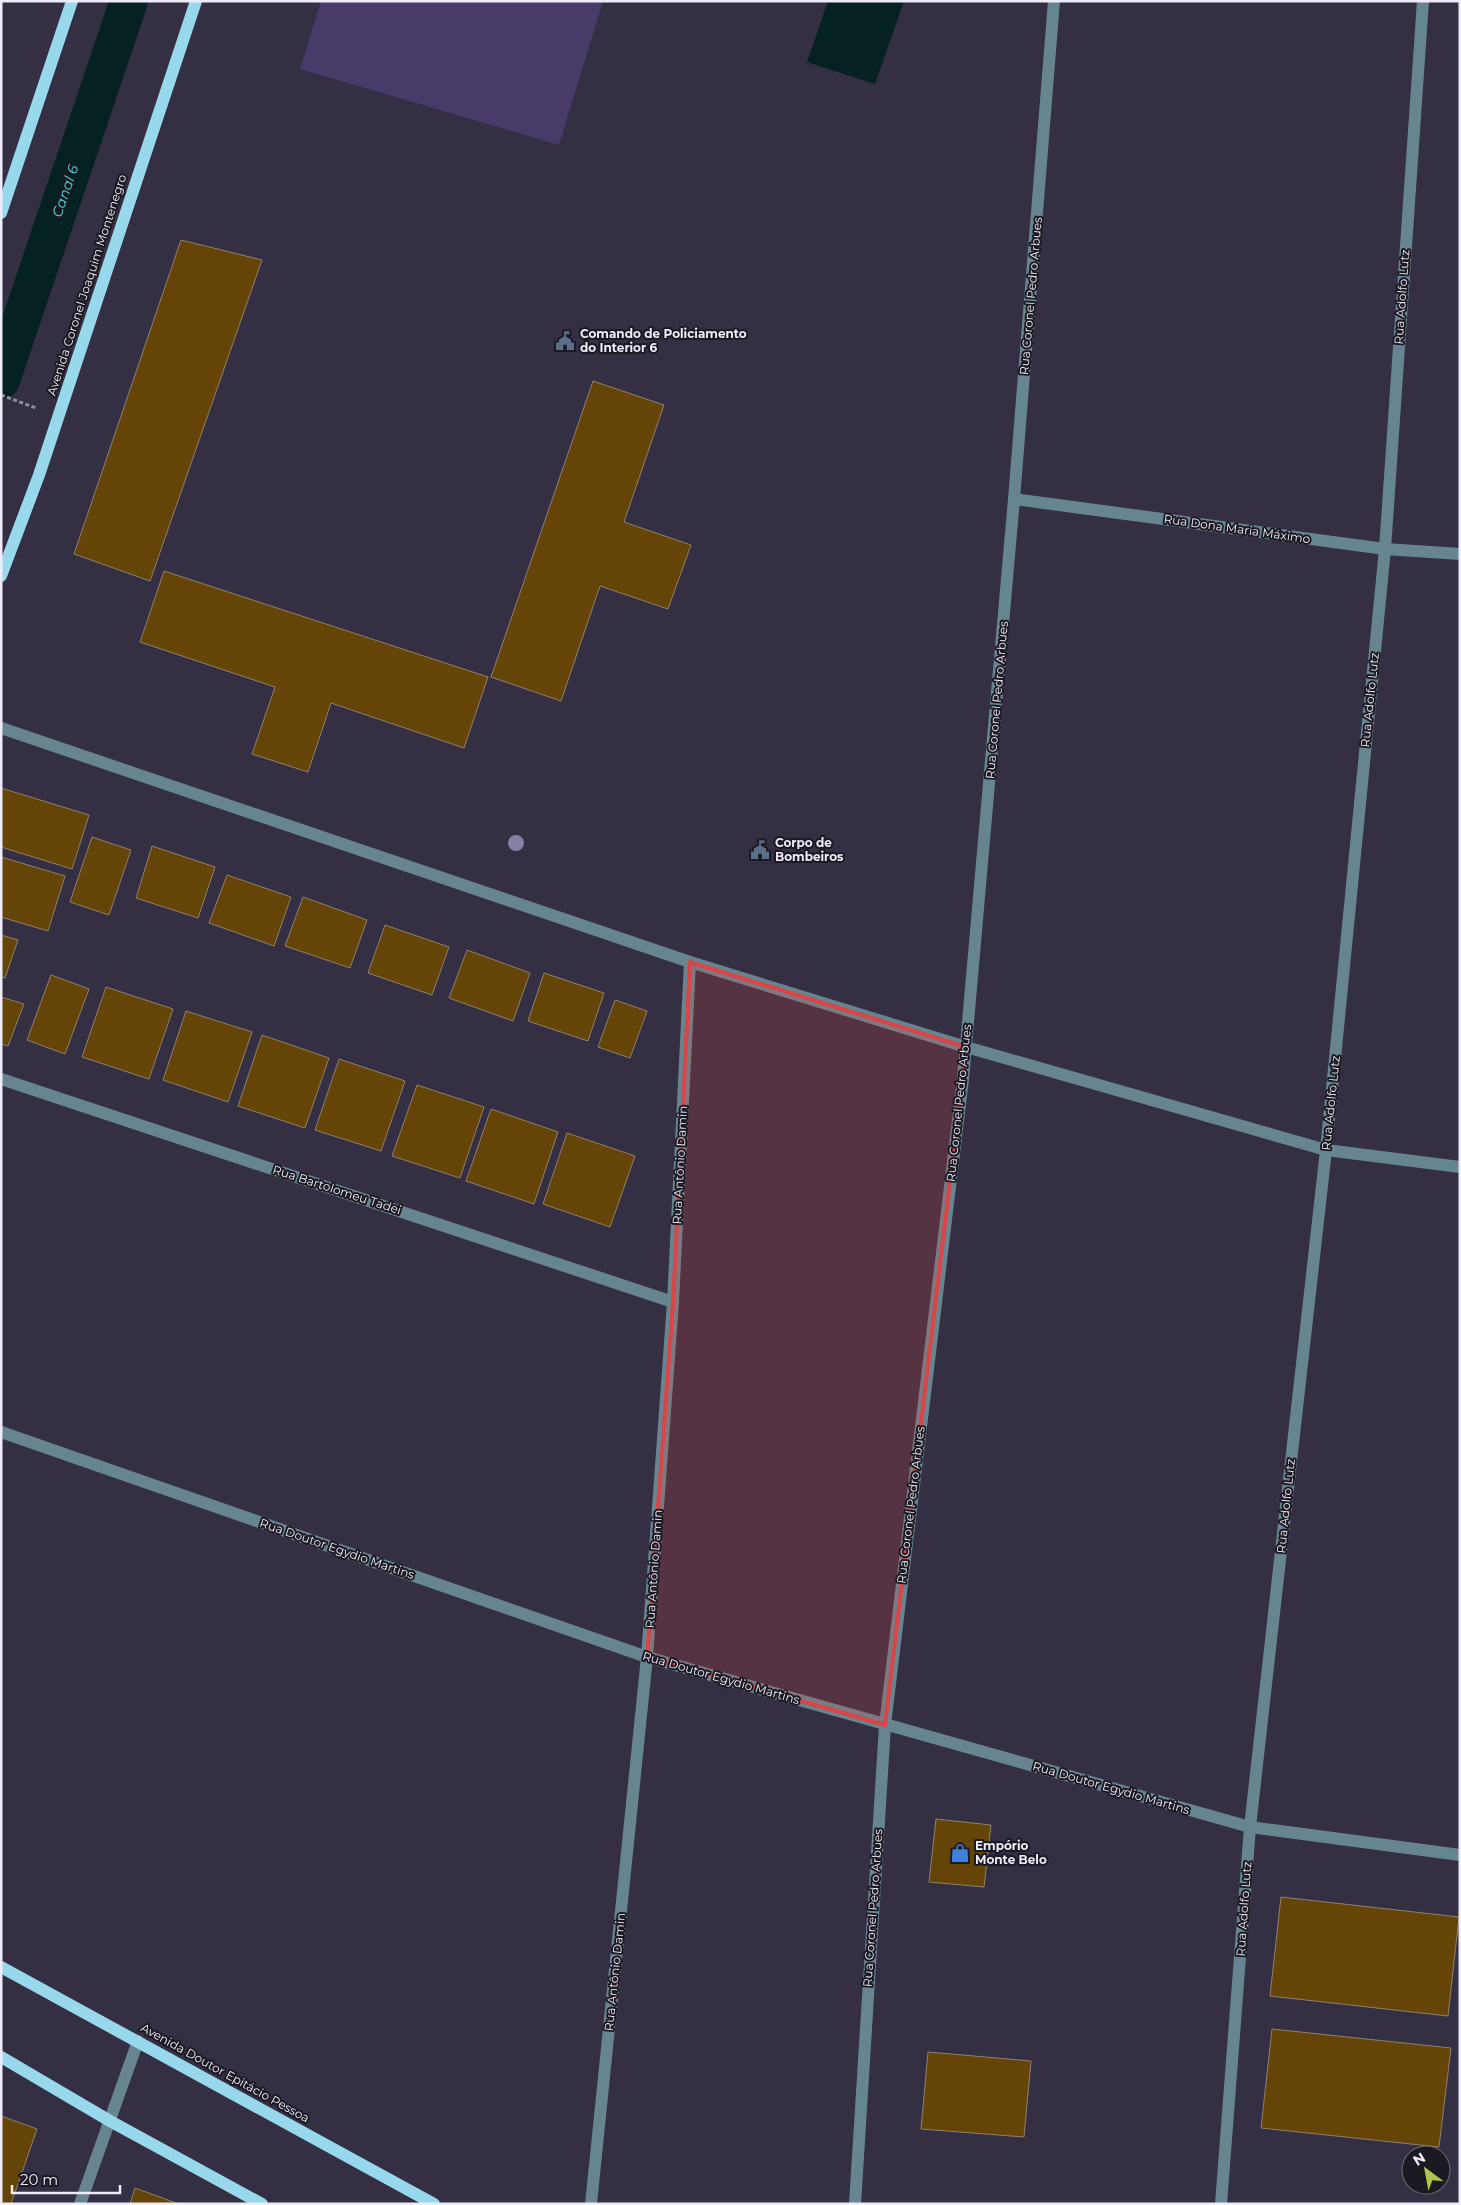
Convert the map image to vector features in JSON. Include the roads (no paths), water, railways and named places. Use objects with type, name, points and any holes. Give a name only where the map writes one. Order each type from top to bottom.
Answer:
[{"type":"main road","points":[[1,213],[72,1]]},
{"type":"main road","name":"Avenida Coronel Joaquim Montenegro","points":[[1,576],[39,475],[196,1]]},
{"type":"main road","name":"Avenida Doutor Epitácio Pessoa","points":[[1,1967],[138,2040],[434,2204]]},
{"type":"main road","points":[[1,2057],[110,2121],[262,2204]]},
{"type":"street","name":"Rua Coronel Pedro Arbues","points":[[855,2204],[885,1725],[966,1047],[1014,499],[1054,1]]},
{"type":"street","name":"Rua Adolfo Lutz","points":[[1221,2204],[1250,1826],[1326,1150],[1385,549],[1423,1]]},
{"type":"street","name":"Rua Dona Maria Máximo","points":[[1014,499],[1385,549],[1460,554]]},
{"type":"street","points":[[1,728],[690,962],[966,1047],[1326,1150],[1460,1168]]},
{"type":"street","name":"Rua Antônio Damin","points":[[591,2204],[647,1657],[673,1302],[690,962]]},
{"type":"street","name":"Rua Bartolomeu Tadei","points":[[1,1078],[673,1302]]},
{"type":"street","name":"Rua Doutor Egydio Martins","points":[[1,1432],[647,1657],[1250,1826],[1460,1855]]},
{"type":"street","points":[[80,2204],[138,2040]]},
{"type":"waterway","name":"Canal 6","points":[[1,380],[129,1]]},
{"type":"place","name":"Comando de Policiamento do Interior 6","points":[[565,341]]},
{"type":"place","name":"Corpo de Bombeiros","points":[[760,850]]},
{"type":"place","name":"Empório Monte Belo","points":[[960,1853]]}]
